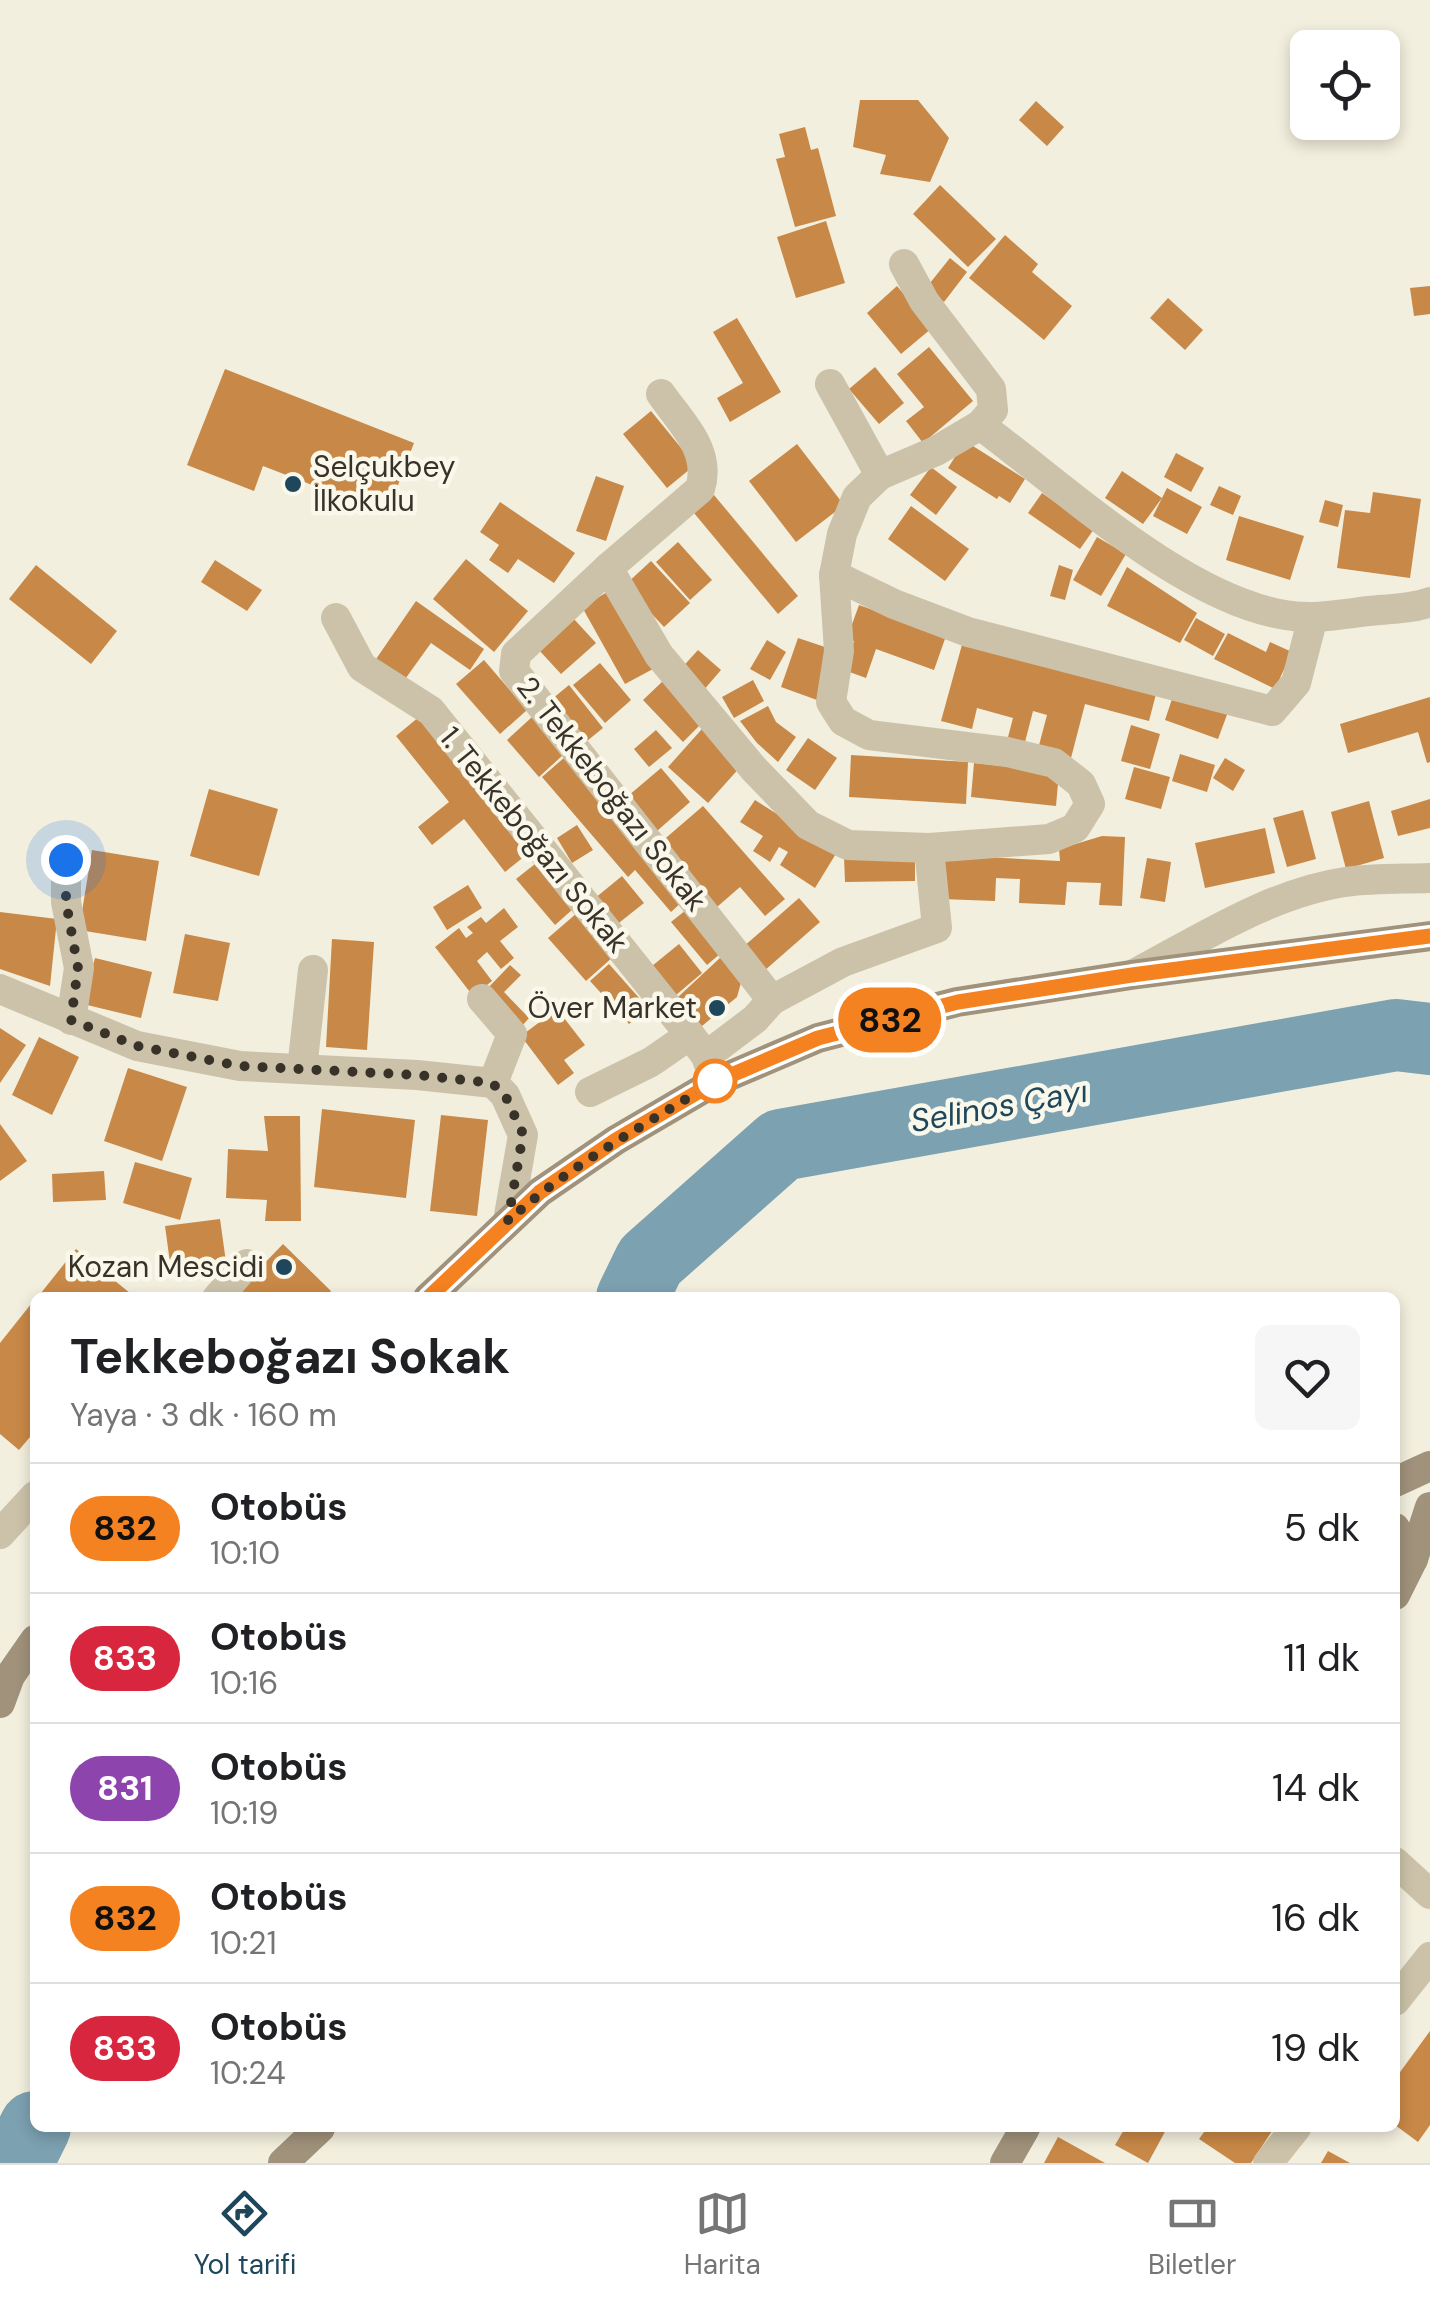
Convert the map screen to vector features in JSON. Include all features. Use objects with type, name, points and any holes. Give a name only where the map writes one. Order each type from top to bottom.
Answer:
[{"type":"main road","points":[[434,1292],[540,1192],[616,1140],[703,1057],[818,1038],[958,1002],[1430,936]]},
{"type":"main road","points":[[1400,1480],[1430,1466]]},
{"type":"main road","points":[[1400,1586],[1414,1559],[1430,1507]]},
{"type":"main road","points":[[1400,1536],[1414,1559]]},
{"type":"main road","points":[[3,1682],[30,1647]]},
{"type":"main road","points":[[283,2163],[316,2132]]},
{"type":"main road","points":[[1005,2163],[1024,2132]]},
{"type":"street","points":[[608,568],[659,656],[753,768],[808,825],[848,845],[929,848],[1048,838],[1075,828],[1090,804],[1081,784],[1054,763],[1007,752],[869,735],[843,721],[831,702],[839,650],[834,575],[842,534],[857,497],[880,475],[936,451],[980,425],[992,410],[991,389],[924,302],[904,264]]},
{"type":"street","points":[[830,384],[880,475]]},
{"type":"street","name":"2. Tekkeboğazı Sokak","points":[[661,394],[699,446],[706,470],[700,489],[516,654],[514,672],[772,1000]]},
{"type":"street","points":[[980,425],[1120,532],[1209,590],[1240,604],[1313,617],[1430,602]]},
{"type":"street","points":[[834,575],[894,604],[968,632],[1272,711],[1296,683],[1313,617]]},
{"type":"street","name":"1. Tekkeboğazı Sokak","points":[[336,618],[362,667],[431,712],[703,1057]]},
{"type":"street","points":[[590,1092],[651,1062],[703,1057],[756,1019],[772,1000],[844,962],[937,928],[929,848]]},
{"type":"street","points":[[66,860],[66,902],[78,968],[71,1020]]},
{"type":"street","points":[[1132,975],[1233,922],[1297,895],[1345,882],[1430,878]]},
{"type":"street","points":[[302,1070],[312,970]]},
{"type":"street","points":[[0,989],[137,1046],[240,1066],[417,1075],[495,1074]]},
{"type":"street","points":[[482,999],[512,1034],[495,1074],[523,1134],[508,1221]]},
{"type":"street","points":[[222,1292],[247,1264]]},
{"type":"street","points":[[0,1534],[30,1501]]},
{"type":"street","points":[[1400,1867],[1430,1894]]},
{"type":"street","points":[[1400,1995],[1430,1956]]},
{"type":"street","points":[[1268,2163],[1293,2132]]},
{"type":"building","points":[[860,100],[918,100],[949,138],[930,182],[880,174],[886,155],[853,147]]},
{"type":"building","points":[[1036,101],[1064,127],[1047,146],[1019,120]]},
{"type":"building","points":[[805,127],[811,150],[818,148],[836,216],[795,227],[776,159],[785,157],[779,134]]},
{"type":"building","points":[[940,185],[996,239],[968,267],[913,214]]},
{"type":"building","points":[[826,221],[845,283],[796,298],[777,237]]},
{"type":"building","points":[[1005,235],[1038,264],[1032,272],[1072,306],[1044,340],[969,278]]},
{"type":"building","points":[[950,258],[967,272],[944,302],[926,288]]},
{"type":"building","points":[[897,286],[932,328],[901,354],[867,313]]},
{"type":"building","points":[[1430,286],[1430,314],[1414,316],[1410,288]]},
{"type":"building","points":[[1168,298],[1203,330],[1185,350],[1150,318]]},
{"type":"building","points":[[737,318],[781,392],[730,422],[717,398],[743,383],[713,332]]},
{"type":"building","points":[[929,347],[973,401],[923,443],[906,421],[924,407],[897,374]]},
{"type":"building","points":[[875,367],[904,403],[879,424],[849,389]]},
{"type":"building","name":"Selçukbey İlkokulu","points":[[225,369],[414,443],[387,514],[263,466],[254,491],[187,465]]},
{"type":"building","points":[[651,411],[695,465],[667,488],[623,434]]},
{"type":"building","points":[[965,441],[1025,479],[1010,503],[948,468]]},
{"type":"building","points":[[797,444],[844,505],[796,542],[749,481]]},
{"type":"building","points":[[1176,453],[1204,468],[1191,492],[1164,477]]},
{"type":"building","points":[[931,467],[957,487],[936,515],[910,495]]},
{"type":"building","points":[[1122,471],[1162,498],[1143,524],[1105,498]]},
{"type":"building","points":[[596,476],[624,486],[606,541],[576,531]]},
{"type":"building","points":[[1219,486],[1241,496],[1233,515],[1210,505]]},
{"type":"building","points":[[1167,488],[1202,507],[1187,534],[1153,516]]},
{"type":"building","points":[[1373,492],[1421,499],[1410,578],[1337,568],[1345,510],[1370,513]]},
{"type":"building","points":[[1042,493],[1094,529],[1080,549],[1028,513]]},
{"type":"building","points":[[714,495],[798,596],[778,614],[694,513]]},
{"type":"building","points":[[1325,500],[1343,505],[1338,527],[1319,522]]},
{"type":"building","points":[[500,502],[575,553],[554,583],[518,559],[508,573],[489,560],[499,545],[480,532]]},
{"type":"building","points":[[911,506],[969,549],[945,581],[888,539]]},
{"type":"building","points":[[1239,516],[1304,536],[1290,580],[1226,560]]},
{"type":"building","points":[[1097,537],[1126,554],[1101,596],[1073,580]]},
{"type":"building","points":[[678,542],[712,580],[690,600],[656,562]]},
{"type":"building","points":[[466,559],[528,611],[494,652],[433,599]]},
{"type":"building","points":[[215,560],[262,590],[247,611],[201,582]]},
{"type":"building","points":[[651,561],[690,603],[664,627],[625,585]]},
{"type":"building","points":[[36,565],[117,631],[91,664],[9,599]]},
{"type":"building","points":[[1059,565],[1073,570],[1065,600],[1050,596]]},
{"type":"building","points":[[1127,567],[1197,613],[1180,643],[1107,606]]},
{"type":"building","points":[[609,591],[653,669],[625,684],[582,607]]},
{"type":"building","points":[[416,601],[484,649],[470,670],[431,643],[403,682],[374,662]]},
{"type":"building","points":[[859,605],[946,636],[934,670],[876,649],[866,678],[844,670],[854,641],[847,638]]},
{"type":"building","points":[[573,618],[596,643],[561,674],[538,649]]},
{"type":"building","points":[[1196,618],[1225,634],[1213,656],[1184,640]]},
{"type":"building","points":[[1228,633],[1266,652],[1270,642],[1292,652],[1275,689],[1214,659]]},
{"type":"building","points":[[798,638],[834,650],[817,700],[781,687]]},
{"type":"building","points":[[767,640],[786,652],[770,680],[750,669]]},
{"type":"building","points":[[963,641],[1156,694],[1149,721],[1085,704],[1071,758],[1038,749],[1047,715],[1033,711],[1025,742],[1008,737],[1013,718],[977,708],[972,729],[941,721]]},
{"type":"building","points":[[698,650],[721,670],[702,692],[678,672]]},
{"type":"building","points":[[484,660],[527,710],[500,734],[456,684]]},
{"type":"building","points":[[600,663],[631,700],[605,723],[573,685]]},
{"type":"building","points":[[664,680],[703,722],[683,742],[643,700]]},
{"type":"building","points":[[753,680],[764,701],[734,718],[722,697]]},
{"type":"building","points":[[569,685],[603,728],[587,741],[552,699]]},
{"type":"building","points":[[1174,693],[1228,712],[1218,739],[1165,720]]},
{"type":"building","points":[[1430,697],[1430,762],[1427,763],[1418,732],[1348,753],[1340,724]]},
{"type":"building","points":[[768,706],[776,722],[796,737],[778,762],[740,721]]},
{"type":"building","points":[[420,716],[530,852],[505,872],[464,819],[432,845],[418,827],[449,802],[396,736]]},
{"type":"building","points":[[532,717],[564,754],[539,777],[507,740]]},
{"type":"building","points":[[1131,725],[1160,734],[1150,769],[1121,761]]},
{"type":"building","points":[[702,729],[742,765],[708,803],[668,767]]},
{"type":"building","points":[[656,730],[672,748],[649,767],[634,749]]},
{"type":"building","points":[[808,738],[837,758],[815,790],[786,770]]},
{"type":"building","points":[[1180,754],[1215,765],[1207,792],[1172,781]]},
{"type":"building","points":[[851,755],[968,762],[966,804],[849,797]]},
{"type":"building","points":[[565,757],[686,898],[671,912],[635,870],[628,877],[542,777]]},
{"type":"building","points":[[1225,758],[1245,770],[1233,791],[1213,778]]},
{"type":"building","points":[[974,763],[1059,772],[1056,806],[971,797]]},
{"type":"building","points":[[1134,767],[1170,777],[1161,809],[1125,799]]},
{"type":"building","points":[[661,768],[690,802],[657,831],[628,796]]},
{"type":"building","points":[[209,789],[278,809],[259,876],[190,856]]},
{"type":"building","points":[[1430,799],[1430,828],[1398,836],[1391,811]]},
{"type":"building","points":[[755,800],[837,852],[815,888],[780,865],[788,852],[779,847],[770,862],[753,851],[763,836],[740,822]]},
{"type":"building","points":[[1369,801],[1384,858],[1346,869],[1331,812]]},
{"type":"building","points":[[703,806],[785,899],[765,916],[740,887],[717,907],[660,843]]},
{"type":"building","points":[[1303,810],[1316,859],[1287,867],[1273,818]]},
{"type":"building","points":[[577,825],[593,850],[572,863],[557,838]]},
{"type":"building","points":[[1265,828],[1275,873],[1205,888],[1195,843]]},
{"type":"building","points":[[1102,836],[1125,837],[1122,906],[1099,905],[1101,883],[1067,882],[1065,905],[1019,903],[1020,879],[996,878],[995,901],[941,899],[942,855],[1060,861],[1059,849]]},
{"type":"building","points":[[92,850],[159,861],[146,941],[79,930]]},
{"type":"building","points":[[915,855],[915,881],[845,882],[844,856]]},
{"type":"building","points":[[1147,858],[1171,862],[1165,902],[1140,898]]},
{"type":"building","points":[[535,864],[573,909],[555,925],[516,879]]},
{"type":"building","points":[[622,876],[644,903],[615,926],[594,899]]},
{"type":"building","points":[[468,885],[482,908],[447,930],[433,907]]},
{"type":"building","points":[[799,898],[820,922],[764,971],[743,947]]},
{"type":"building","points":[[504,908],[518,927],[500,941],[514,958],[501,969],[487,952],[477,961],[492,981],[473,996],[435,947],[459,928],[466,938],[473,933],[467,927],[481,917],[486,923]]},
{"type":"building","points":[[686,910],[721,953],[707,965],[671,922]]},
{"type":"building","points":[[0,912],[57,919],[50,986],[0,969]]},
{"type":"building","points":[[577,913],[614,956],[586,981],[548,938]]},
{"type":"building","points":[[185,934],[230,943],[218,1001],[173,993]]},
{"type":"building","points":[[332,939],[374,942],[367,1050],[326,1047]]},
{"type":"building","points":[[679,944],[702,973],[676,995],[652,966]]},
{"type":"building","points":[[721,957],[742,979],[737,997],[702,1026],[677,998]]},
{"type":"building","points":[[95,958],[152,972],[141,1018],[83,1004]]},
{"type":"building","points":[[609,964],[648,1008],[629,1024],[590,981]]},
{"type":"building","points":[[510,965],[521,975],[504,992],[529,1018],[522,1026],[486,990]]},
{"type":"building","points":[[557,1009],[585,1045],[564,1060],[574,1073],[558,1085],[521,1036]]},
{"type":"building","points":[[0,1028],[26,1045],[0,1083]]},
{"type":"building","points":[[39,1037],[79,1057],[52,1115],[12,1095]]},
{"type":"building","points":[[128,1068],[187,1087],[162,1161],[104,1141]]},
{"type":"building","points":[[322,1109],[415,1120],[406,1198],[314,1187]]},
{"type":"building","points":[[441,1115],[488,1120],[477,1216],[430,1211]]},
{"type":"building","points":[[264,1116],[300,1116],[301,1221],[265,1221],[267,1200],[226,1198],[228,1149],[268,1151]]},
{"type":"building","points":[[0,1124],[27,1161],[0,1181]]},
{"type":"building","points":[[135,1162],[192,1178],[180,1220],[123,1203]]},
{"type":"building","points":[[104,1171],[106,1200],[53,1202],[52,1174]]},
{"type":"building","points":[[220,1219],[226,1262],[171,1270],[165,1226]]},
{"type":"building","name":"Kozan Mescidi","points":[[283,1244],[331,1291],[330,1292],[237,1292]]},
{"type":"building","points":[[76,1249],[129,1292],[42,1292]]},
{"type":"building","points":[[30,1305],[30,1437],[19,1450],[0,1434],[0,1343]]},
{"type":"building","points":[[1430,2031],[1430,2125],[1418,2142],[1400,2129],[1400,2072]]},
{"type":"building","points":[[1123,2132],[1165,2132],[1148,2163],[1115,2145]]},
{"type":"building","points":[[1204,2132],[1271,2132],[1251,2163],[1235,2163],[1199,2139]]},
{"type":"building","points":[[1058,2137],[1105,2163],[1044,2163]]},
{"type":"building","points":[[1328,2151],[1350,2163],[1321,2163]]},
{"type":"waterway","name":"Selinos Çayı","points":[[635,1292],[650,1261],[781,1145],[1396,1035],[1430,1039]]},
{"type":"waterway","name":"Selinos Çayı","points":[[17,2163],[32,2132]]},
{"type":"bus line","name":"832","points":[[435,1292],[540,1192],[616,1140],[715,1082],[818,1038],[958,1002],[1430,936]]},
{"type":"place","name":"Selçukbey İlkokulu","points":[[293,484]]},
{"type":"place","name":"Över Market","points":[[717,1008]]},
{"type":"place","name":"Kozan Mescidi","points":[[284,1267]]},
{"type":"route","points":[[66,860],[66,902],[78,968],[71,1020],[137,1046],[240,1066],[492,1083],[505,1095],[523,1134],[508,1221],[540,1192],[616,1140],[715,1081]]}]
